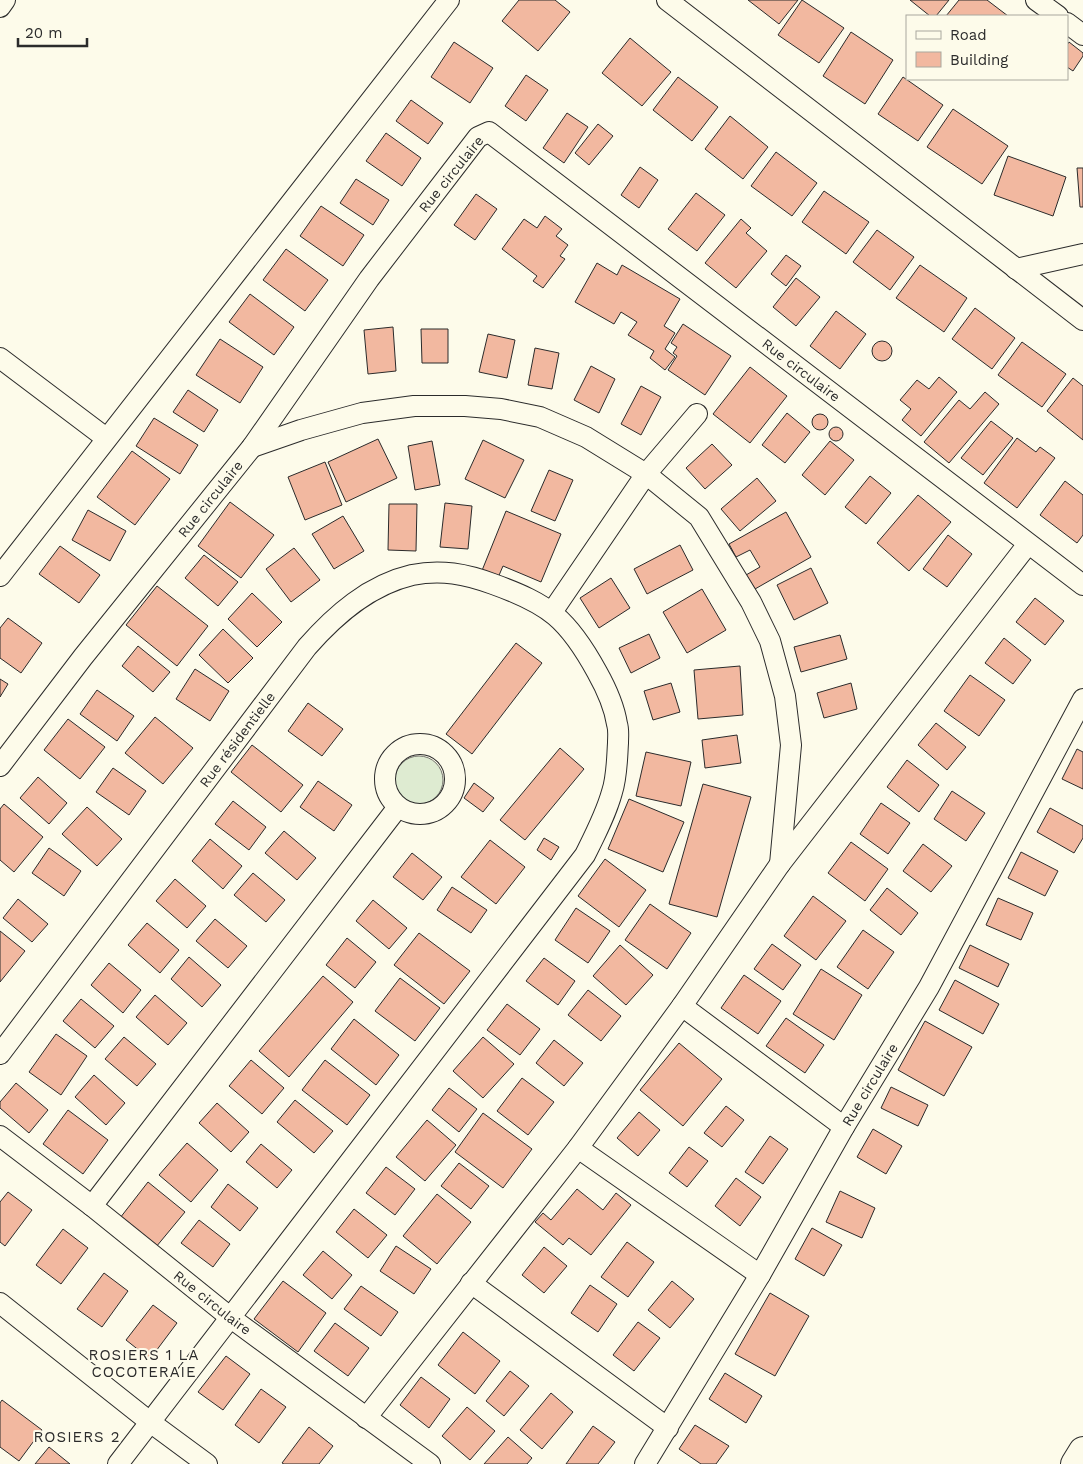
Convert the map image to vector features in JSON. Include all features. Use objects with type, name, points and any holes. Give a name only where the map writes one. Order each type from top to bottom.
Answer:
[{"type":"main road","points":[[1075,1464],[1083,1451]]},
{"type":"street","points":[[0,7],[5,0]]},
{"type":"street","points":[[0,576],[449,0]]},
{"type":"street","points":[[667,0],[1083,320]]},
{"type":"street","points":[[1036,0],[1057,15]]},
{"type":"street","points":[[1068,24],[1083,35]]},
{"type":"street","name":"Rue circulaire","points":[[0,766],[83,657],[252,447],[369,279],[478,137],[489,132],[1083,585]]},
{"type":"street","points":[[1016,269],[1083,254]]},
{"type":"street","points":[[0,358],[106,438]]},
{"type":"street","points":[[252,447],[301,430],[362,413],[414,406],[465,406],[501,409],[540,417],[586,436],[646,474],[699,517],[751,602],[770,641],[785,696],[791,745],[780,864]]},
{"type":"street","points":[[552,612],[646,474],[697,414]]},
{"type":"street","points":[[366,1418],[578,1148],[682,1006],[780,864],[1028,544]]},
{"type":"street","name":"Rue résidentielle","points":[[0,1054],[307,647],[326,625],[349,606],[374,590],[410,576],[451,572],[470,575],[533,600],[552,612],[569,627],[583,646],[608,693],[618,725],[618,754],[613,791],[585,855],[232,1318],[118,1464]]},
{"type":"street","name":"Rue circulaire","points":[[645,1464],[760,1275],[844,1127],[929,987],[1083,699]]},
{"type":"street","points":[[92,1206],[398,807]]},
{"type":"street","points":[[682,1006],[844,1127]]},
{"type":"street","name":"Rue circulaire","points":[[0,1136],[92,1206],[232,1318],[430,1464]]},
{"type":"street","points":[[578,1148],[760,1275]]},
{"type":"street","points":[[471,1283],[668,1428]]},
{"type":"street","points":[[0,1303],[150,1422],[207,1464]]},
{"type":"green space","points":[[414,756],[424,756],[436,763],[443,775],[443,785],[436,797],[424,804],[414,804],[406,800],[399,793],[395,785],[395,775],[399,767],[406,760]]},
{"type":"building","points":[[519,0],[555,0],[570,12],[538,51],[502,21]]},
{"type":"building","points":[[748,0],[798,0],[779,24]]},
{"type":"building","points":[[802,0],[844,28],[819,63],[778,35]]},
{"type":"building","points":[[910,0],[949,0],[937,15],[929,15]]},
{"type":"building","points":[[959,0],[987,0],[1007,15],[947,15]]},
{"type":"building","points":[[851,32],[893,60],[865,104],[823,76]]},
{"type":"building","points":[[630,38],[671,72],[642,106],[602,73]]},
{"type":"building","points":[[454,42],[493,68],[470,103],[431,77]]},
{"type":"building","points":[[1069,42],[1083,53],[1073,71],[1068,68]]},
{"type":"building","points":[[526,75],[548,90],[526,121],[505,106]]},
{"type":"building","points":[[678,77],[718,107],[692,141],[653,110]]},
{"type":"building","points":[[903,77],[943,105],[918,141],[878,114]]},
{"type":"building","points":[[411,100],[443,123],[428,144],[396,121]]},
{"type":"building","points":[[953,109],[1008,146],[982,184],[927,147]]},
{"type":"building","points":[[567,113],[588,127],[564,163],[543,148]]},
{"type":"building","points":[[730,116],[768,147],[743,179],[705,149]]},
{"type":"building","points":[[598,124],[613,136],[589,165],[575,153]]},
{"type":"building","points":[[386,133],[421,158],[402,186],[366,161]]},
{"type":"building","points":[[776,152],[817,183],[792,216],[751,186]]},
{"type":"building","points":[[1008,156],[1066,177],[1053,216],[994,195]]},
{"type":"building","points":[[640,167],[658,180],[639,208],[621,195]]},
{"type":"building","points":[[1077,168],[1083,168],[1083,207],[1080,207]]},
{"type":"building","points":[[356,179],[389,200],[373,225],[340,203]]},
{"type":"building","points":[[824,191],[869,222],[846,254],[802,222]]},
{"type":"building","points":[[696,193],[725,215],[697,251],[668,229]]},
{"type":"building","points":[[476,194],[497,209],[475,240],[454,225]]},
{"type":"building","points":[[321,206],[364,235],[343,266],[300,236]]},
{"type":"building","points":[[545,216],[562,229],[556,236],[568,245],[560,256],[565,259],[543,288],[533,281],[537,276],[502,249],[524,219],[537,228]]},
{"type":"building","points":[[741,219],[751,228],[746,233],[767,251],[736,288],[705,263]]},
{"type":"building","points":[[877,230],[914,257],[890,290],[853,262]]},
{"type":"building","points":[[286,249],[328,280],[305,311],[263,280]]},
{"type":"building","points":[[786,255],[801,266],[786,286],[771,274]]},
{"type":"building","points":[[597,263],[617,275],[622,265],[680,299],[664,326],[675,333],[665,349],[675,357],[665,370],[650,358],[654,351],[628,335],[637,322],[621,312],[614,324],[575,302]]},
{"type":"building","points":[[920,265],[967,298],[944,332],[896,298]]},
{"type":"building","points":[[796,278],[820,297],[796,326],[773,307]]},
{"type":"building","points":[[250,294],[294,327],[274,355],[229,322]]},
{"type":"building","points":[[975,308],[1015,338],[992,369],[952,339]]},
{"type":"building","points":[[836,311],[866,334],[840,369],[810,346]]},
{"type":"building","points":[[683,324],[731,356],[705,395],[668,370],[677,356],[673,353],[677,347],[671,343]]},
{"type":"building","points":[[393,327],[396,371],[368,374],[364,330]]},
{"type":"building","points":[[421,329],[448,329],[448,363],[422,363]]},
{"type":"building","points":[[488,334],[515,340],[507,378],[479,372]]},
{"type":"building","points":[[220,339],[263,367],[240,403],[196,375]]},
{"type":"building","points":[[882,341],[889,344],[892,351],[889,358],[882,361],[875,358],[872,351],[875,344]]},
{"type":"building","points":[[1022,342],[1066,374],[1042,407],[998,375]]},
{"type":"building","points":[[535,348],[559,353],[552,389],[528,385]]},
{"type":"building","points":[[591,366],[615,379],[599,413],[574,400]]},
{"type":"building","points":[[750,367],[787,396],[750,443],[713,414]]},
{"type":"building","points":[[939,377],[957,392],[921,436],[902,420],[911,409],[900,400],[917,380],[929,389]]},
{"type":"building","points":[[1073,378],[1083,386],[1083,440],[1047,411]]},
{"type":"building","points":[[641,386],[661,397],[641,435],[621,424]]},
{"type":"building","points":[[188,390],[218,410],[204,432],[173,412]]},
{"type":"building","points":[[985,392],[999,404],[949,463],[924,442],[959,400],[970,409]]},
{"type":"building","points":[[787,413],[810,432],[785,463],[762,445]]},
{"type":"building","points":[[817,414],[823,414],[828,419],[826,428],[817,430],[812,425],[812,419]]},
{"type":"building","points":[[154,418],[198,445],[180,474],[136,446]]},
{"type":"building","points":[[991,421],[1013,438],[983,475],[961,458]]},
{"type":"building","points":[[833,427],[839,427],[843,434],[839,441],[833,441],[829,437],[829,431]]},
{"type":"building","points":[[1017,438],[1036,452],[1040,447],[1055,458],[1017,508],[984,483]]},
{"type":"building","points":[[378,439],[397,478],[346,502],[328,462]]},
{"type":"building","points":[[483,440],[524,460],[505,498],[465,479]]},
{"type":"building","points":[[432,441],[440,485],[415,490],[408,446]]},
{"type":"building","points":[[830,441],[854,460],[825,495],[802,475]]},
{"type":"building","points":[[712,444],[732,465],[705,489],[686,468]]},
{"type":"building","points":[[132,451],[170,479],[135,525],[97,497]]},
{"type":"building","points":[[325,462],[342,505],[305,520],[288,477]]},
{"type":"building","points":[[549,470],[573,480],[555,521],[531,511]]},
{"type":"building","points":[[870,476],[891,493],[866,524],[845,507]]},
{"type":"building","points":[[757,478],[776,501],[740,531],[721,509]]},
{"type":"building","points":[[1065,481],[1083,495],[1083,535],[1077,543],[1040,515]]},
{"type":"building","points":[[918,495],[951,522],[909,571],[877,543]]},
{"type":"building","points":[[230,502],[274,535],[241,578],[198,546]]},
{"type":"building","points":[[445,503],[472,506],[468,549],[440,547]]},
{"type":"building","points":[[389,504],[417,504],[416,551],[388,550]]},
{"type":"building","points":[[88,510],[126,531],[110,561],[72,540]]},
{"type":"building","points":[[506,511],[561,534],[541,582],[503,566],[497,580],[481,573]]},
{"type":"building","points":[[786,512],[811,557],[755,589],[746,575],[760,567],[750,550],[736,557],[729,544]]},
{"type":"building","points":[[343,516],[364,551],[334,569],[312,534]]},
{"type":"building","points":[[948,535],[972,554],[947,587],[923,569]]},
{"type":"building","points":[[680,545],[693,570],[647,594],[634,569]]},
{"type":"building","points":[[60,546],[100,575],[79,603],[39,574]]},
{"type":"building","points":[[294,548],[320,580],[291,602],[266,569]]},
{"type":"building","points":[[204,555],[238,582],[218,606],[185,578]]},
{"type":"building","points":[[811,568],[828,603],[794,620],[777,585]]},
{"type":"building","points":[[611,578],[630,608],[599,628],[580,598]]},
{"type":"building","points":[[157,586],[208,626],[177,666],[126,625]]},
{"type":"building","points":[[702,589],[726,630],[687,653],[663,612]]},
{"type":"building","points":[[252,593],[282,622],[257,647],[228,619]]},
{"type":"building","points":[[1035,598],[1064,621],[1045,645],[1016,622]]},
{"type":"building","points":[[8,618],[42,643],[21,673],[0,658],[0,628]]},
{"type":"building","points":[[223,629],[253,658],[228,683],[199,655]]},
{"type":"building","points":[[649,634],[660,658],[631,673],[619,648]]},
{"type":"building","points":[[840,635],[847,659],[801,672],[794,647]]},
{"type":"building","points":[[1004,638],[1031,660],[1013,684],[985,663]]},
{"type":"building","points":[[516,643],[542,663],[472,754],[446,734]]},
{"type":"building","points":[[138,646],[170,672],[153,692],[122,666]]},
{"type":"building","points":[[740,666],[743,715],[698,719],[694,670]]},
{"type":"building","points":[[195,669],[229,691],[210,721],[176,699]]},
{"type":"building","points":[[970,675],[1005,700],[979,736],[944,711]]},
{"type":"building","points":[[0,679],[8,684],[0,697]]},
{"type":"building","points":[[671,683],[680,712],[653,720],[644,691]]},
{"type":"building","points":[[851,683],[857,709],[824,718],[817,693]]},
{"type":"building","points":[[97,690],[134,716],[117,741],[80,714]]},
{"type":"building","points":[[308,703],[343,729],[322,756],[288,731]]},
{"type":"building","points":[[155,717],[193,748],[163,784],[125,753]]},
{"type":"building","points":[[68,719],[105,747],[80,779],[44,750]]},
{"type":"building","points":[[936,723],[966,747],[947,770],[918,745]]},
{"type":"building","points":[[737,735],[741,763],[705,768],[702,740]]},
{"type":"building","points":[[252,745],[303,785],[281,812],[231,772]]},
{"type":"building","points":[[560,748],[584,769],[525,840],[500,820]]},
{"type":"building","points":[[1077,749],[1083,752],[1083,789],[1062,779]]},
{"type":"building","points":[[646,752],[691,762],[681,806],[636,796]]},
{"type":"building","points":[[907,760],[939,785],[919,812],[887,787]]},
{"type":"building","points":[[113,768],[146,791],[129,815],[96,792]]},
{"type":"building","points":[[38,777],[67,803],[49,824],[20,798]]},
{"type":"building","points":[[318,781],[352,805],[334,831],[300,807]]},
{"type":"building","points":[[474,783],[494,798],[483,812],[464,798]]},
{"type":"building","points":[[703,784],[751,797],[717,917],[669,904]]},
{"type":"building","points":[[952,791],[985,813],[966,841],[934,819]]},
{"type":"building","points":[[629,799],[684,822],[663,872],[608,849]]},
{"type":"building","points":[[233,801],[266,827],[249,850],[215,824]]},
{"type":"building","points":[[881,803],[910,823],[888,854],[860,834]]},
{"type":"building","points":[[4,804],[43,837],[14,872],[0,860],[0,809]]},
{"type":"building","points":[[87,807],[122,839],[97,866],[62,834]]},
{"type":"building","points":[[1050,808],[1083,826],[1083,838],[1074,853],[1037,832]]},
{"type":"building","points":[[284,831],[316,858],[297,880],[265,853]]},
{"type":"building","points":[[544,838],[559,847],[551,860],[537,850]]},
{"type":"building","points":[[210,839],[242,866],[223,889],[192,861]]},
{"type":"building","points":[[490,840],[525,867],[496,904],[461,877]]},
{"type":"building","points":[[851,842],[888,869],[865,901],[828,873]]},
{"type":"building","points":[[923,844],[952,866],[931,892],[903,871]]},
{"type":"building","points":[[49,848],[81,871],[64,896],[32,873]]},
{"type":"building","points":[[1021,852],[1058,871],[1045,896],[1008,878]]},
{"type":"building","points":[[412,853],[442,877],[423,900],[393,877]]},
{"type":"building","points":[[605,859],[646,890],[619,927],[578,896]]},
{"type":"building","points":[[253,873],[285,900],[266,922],[234,895]]},
{"type":"building","points":[[175,879],[206,906],[187,928],[156,901]]},
{"type":"building","points":[[452,887],[487,910],[471,933],[437,910]]},
{"type":"building","points":[[887,888],[918,913],[901,935],[870,910]]},
{"type":"building","points":[[813,896],[846,921],[816,960],[784,936]]},
{"type":"building","points":[[998,898],[1033,913],[1021,940],[986,925]]},
{"type":"building","points":[[18,899],[48,924],[32,942],[3,918]]},
{"type":"building","points":[[373,900],[407,928],[389,949],[356,921]]},
{"type":"building","points":[[650,904],[691,933],[667,969],[625,940]]},
{"type":"building","points":[[576,908],[610,931],[588,963],[555,940]]},
{"type":"building","points":[[215,919],[247,946],[228,968],[196,941]]},
{"type":"building","points":[[147,923],[179,950],[160,973],[128,945]]},
{"type":"building","points":[[863,930],[894,952],[868,989],[837,967]]},
{"type":"building","points":[[0,931],[25,951],[0,982]]},
{"type":"building","points":[[419,933],[470,971],[444,1004],[394,965]]},
{"type":"building","points":[[347,938],[376,962],[355,988],[326,965]]},
{"type":"building","points":[[772,944],[801,965],[783,990],[754,969]]},
{"type":"building","points":[[620,945],[653,975],[626,1005],[593,976]]},
{"type":"building","points":[[970,945],[1009,964],[998,987],[959,968]]},
{"type":"building","points":[[189,957],[221,985],[202,1007],[171,979]]},
{"type":"building","points":[[544,958],[575,981],[558,1005],[526,981]]},
{"type":"building","points":[[109,963],[141,990],[123,1013],[91,985]]},
{"type":"building","points":[[821,969],[862,995],[834,1040],[793,1014]]},
{"type":"building","points":[[744,975],[781,1001],[758,1034],[721,1008]]},
{"type":"building","points":[[323,976],[353,1002],[289,1077],[259,1051]]},
{"type":"building","points":[[400,978],[440,1008],[415,1041],[375,1011]]},
{"type":"building","points":[[955,980],[999,1004],[983,1034],[939,1010]]},
{"type":"building","points":[[588,990],[621,1016],[601,1041],[568,1015]]},
{"type":"building","points":[[155,995],[187,1023],[168,1045],[136,1017]]},
{"type":"building","points":[[81,999],[114,1026],[95,1048],[63,1021]]},
{"type":"building","points":[[507,1004],[540,1029],[520,1055],[487,1030]]},
{"type":"building","points":[[786,1018],[824,1045],[805,1073],[766,1046]]},
{"type":"building","points":[[354,1019],[399,1055],[376,1085],[331,1049]]},
{"type":"building","points":[[925,1021],[972,1047],[944,1096],[898,1070]]},
{"type":"building","points":[[56,1034],[87,1056],[61,1095],[29,1072]]},
{"type":"building","points":[[124,1037],[156,1064],[137,1086],[105,1059]]},
{"type":"building","points":[[483,1037],[514,1064],[483,1098],[453,1071]]},
{"type":"building","points":[[554,1040],[583,1063],[564,1086],[536,1063]]},
{"type":"building","points":[[679,1043],[722,1079],[683,1126],[640,1090]]},
{"type":"building","points":[[251,1060],[284,1088],[262,1114],[229,1086]]},
{"type":"building","points":[[325,1060],[370,1095],[347,1125],[302,1090]]},
{"type":"building","points":[[94,1075],[125,1103],[106,1125],[75,1097]]},
{"type":"building","points":[[522,1078],[554,1102],[528,1135],[497,1111]]},
{"type":"building","points":[[16,1083],[48,1110],[29,1133],[0,1108],[0,1102]]},
{"type":"building","points":[[891,1087],[928,1105],[918,1126],[881,1108]]},
{"type":"building","points":[[449,1088],[477,1109],[459,1132],[432,1110]]},
{"type":"building","points":[[295,1100],[333,1131],[314,1153],[277,1122]]},
{"type":"building","points":[[217,1103],[249,1132],[231,1152],[199,1123]]},
{"type":"building","points":[[726,1106],[744,1120],[722,1147],[704,1133]]},
{"type":"building","points":[[68,1110],[108,1140],[83,1174],[43,1144]]},
{"type":"building","points":[[639,1112],[660,1130],[638,1156],[617,1138]]},
{"type":"building","points":[[483,1113],[532,1149],[503,1188],[455,1152]]},
{"type":"building","points":[[427,1120],[456,1145],[425,1181],[396,1157]]},
{"type":"building","points":[[873,1129],[902,1146],[886,1174],[857,1157]]},
{"type":"building","points":[[770,1136],[788,1149],[763,1184],[745,1172]]},
{"type":"building","points":[[187,1143],[218,1170],[191,1202],[159,1175]]},
{"type":"building","points":[[261,1144],[292,1170],[277,1188],[246,1162]]},
{"type":"building","points":[[689,1147],[708,1161],[687,1187],[669,1173]]},
{"type":"building","points":[[459,1163],[489,1186],[471,1209],[441,1186]]},
{"type":"building","points":[[386,1167],[415,1189],[395,1215],[366,1193]]},
{"type":"building","points":[[736,1178],[761,1197],[740,1226],[715,1206]]},
{"type":"building","points":[[148,1182],[185,1212],[156,1247],[120,1218]]},
{"type":"building","points":[[228,1184],[258,1208],[240,1231],[211,1207]]},
{"type":"building","points":[[577,1189],[603,1210],[616,1193],[631,1205],[591,1255],[569,1238],[563,1245],[535,1222],[543,1213],[551,1220]]},
{"type":"building","points":[[840,1191],[875,1208],[862,1238],[826,1222]]},
{"type":"building","points":[[8,1192],[32,1210],[5,1246],[0,1242],[0,1202]]},
{"type":"building","points":[[437,1194],[471,1222],[437,1264],[403,1236]]},
{"type":"building","points":[[354,1209],[387,1235],[368,1258],[336,1232]]},
{"type":"building","points":[[199,1220],[230,1244],[213,1267],[181,1243]]},
{"type":"building","points":[[812,1228],[842,1245],[824,1276],[795,1259]]},
{"type":"building","points":[[63,1229],[88,1248],[61,1284],[36,1265]]},
{"type":"building","points":[[627,1242],[654,1262],[628,1297],[601,1277]]},
{"type":"building","points":[[396,1246],[431,1269],[414,1294],[380,1271]]},
{"type":"building","points":[[544,1247],[567,1266],[544,1293],[522,1275]]},
{"type":"building","points":[[323,1251],[352,1275],[332,1299],[303,1275]]},
{"type":"building","points":[[104,1273],[128,1291],[102,1327],[77,1309]]},
{"type":"building","points":[[283,1281],[326,1313],[298,1352],[254,1319]]},
{"type":"building","points":[[672,1281],[694,1299],[670,1328],[648,1310]]},
{"type":"building","points":[[590,1285],[617,1304],[598,1332],[571,1313]]},
{"type":"building","points":[[361,1286],[398,1312],[381,1336],[344,1309]]},
{"type":"building","points":[[770,1293],[809,1316],[775,1376],[735,1354]]},
{"type":"building","points":[[153,1305],[177,1323],[150,1359],[126,1340]]},
{"type":"building","points":[[638,1322],[660,1338],[634,1371],[613,1355]]},
{"type":"building","points":[[335,1323],[369,1348],[348,1376],[314,1351]]},
{"type":"building","points":[[463,1332],[500,1361],[475,1394],[438,1365]]},
{"type":"building","points":[[226,1356],[250,1374],[223,1410],[198,1392]]},
{"type":"building","points":[[510,1371],[529,1386],[504,1416],[486,1401]]},
{"type":"building","points":[[725,1373],[762,1396],[746,1423],[709,1399]]},
{"type":"building","points":[[421,1377],[450,1399],[429,1428],[400,1405]]},
{"type":"building","points":[[261,1389],[286,1407],[259,1443],[235,1425]]},
{"type":"building","points":[[551,1393],[573,1412],[542,1449],[520,1430]]},
{"type":"building","points":[[2,1400],[42,1430],[19,1461],[0,1447],[0,1403]]},
{"type":"building","points":[[467,1407],[495,1431],[470,1460],[442,1436]]},
{"type":"building","points":[[695,1425],[729,1446],[716,1464],[701,1464],[679,1449]]},
{"type":"building","points":[[593,1426],[615,1442],[598,1464],[566,1464]]},
{"type":"building","points":[[309,1427],[333,1446],[319,1464],[282,1463]]},
{"type":"building","points":[[508,1437],[532,1458],[527,1464],[484,1464]]},
{"type":"building","points":[[49,1447],[70,1464],[35,1464]]},
{"type":"district","name":"ROSIERS 1 LA COCOTERAIE","points":[[144,1364]]},
{"type":"district","name":"ROSIERS 2","points":[[77,1437]]}]
